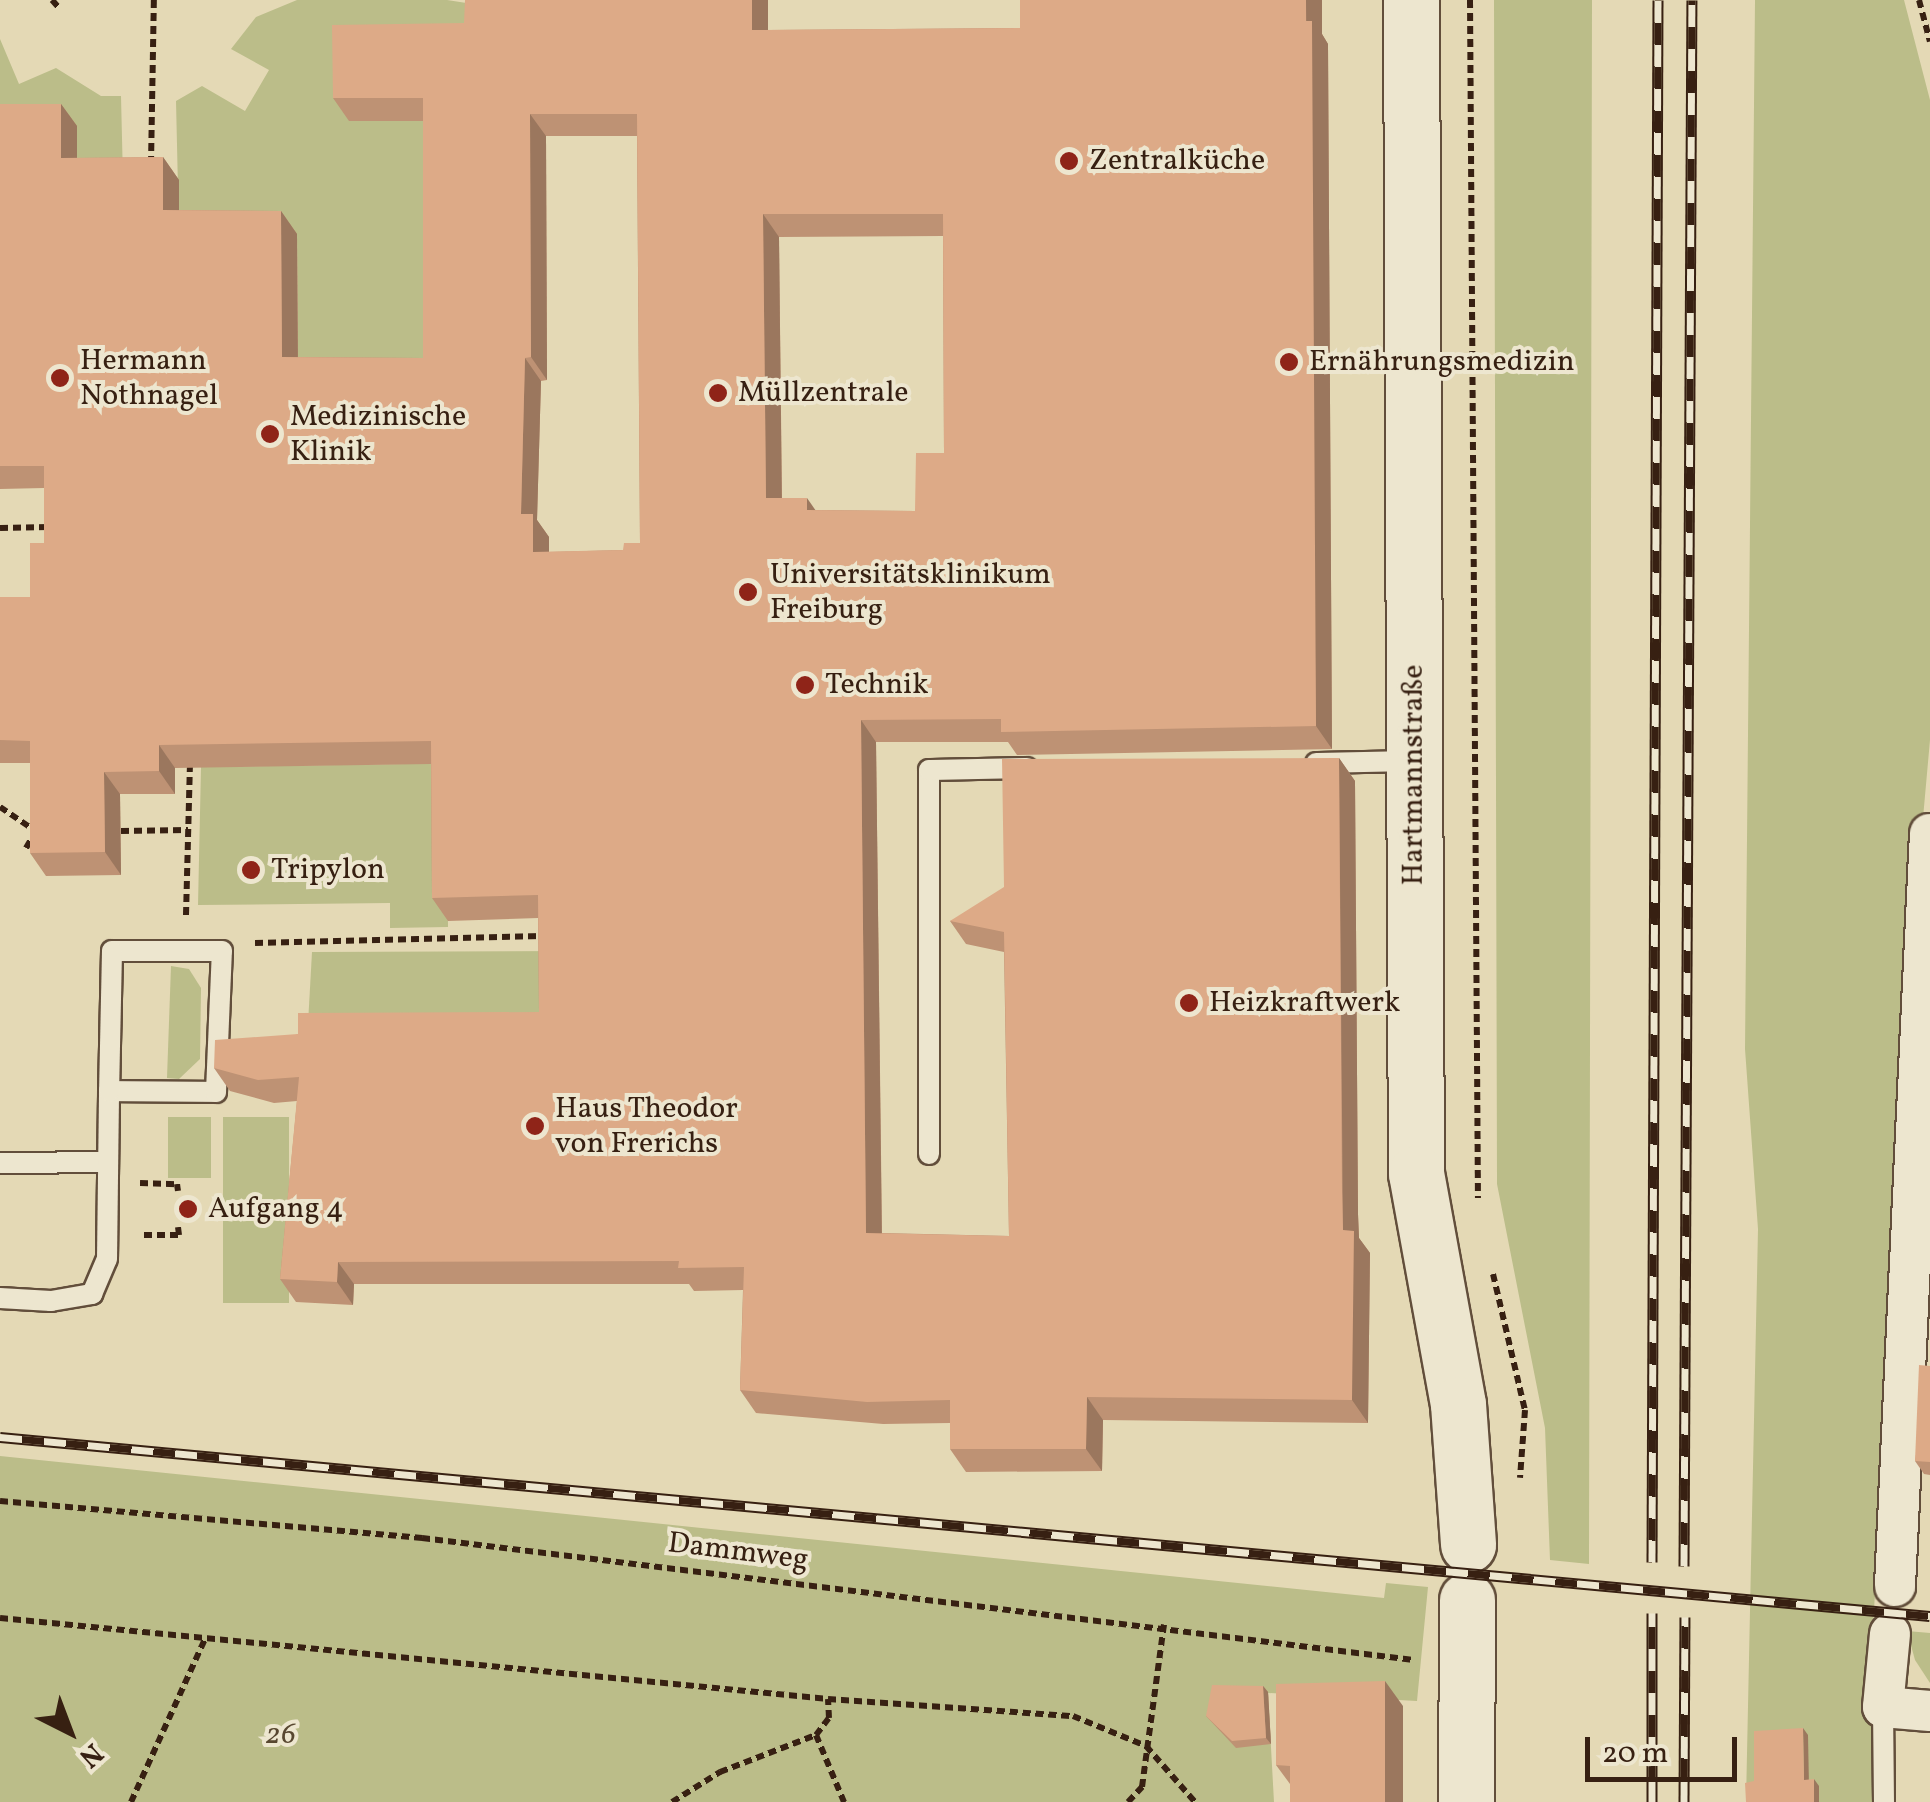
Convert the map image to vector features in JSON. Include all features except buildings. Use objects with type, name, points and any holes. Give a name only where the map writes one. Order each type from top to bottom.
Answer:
[{"type":"street","name":"Hartmannstraße","points":[[1411,0],[1416,1173],[1458,1404],[1468,1545]]},
{"type":"street","points":[[1895,1586],[1930,834]]},
{"type":"street","points":[[1466,1802],[1467,1600]]},
{"type":"street","points":[[1890,1634],[1882,1706],[1930,1711]]},
{"type":"lane","points":[[1298,763],[1414,760]]},
{"type":"lane","points":[[929,1154],[929,770],[1046,768]]},
{"type":"lane","points":[[0,1298],[51,1301],[92,1294],[107,1259],[109,1091],[112,951],[222,951],[216,1092],[109,1091]]},
{"type":"lane","points":[[0,1163],[108,1162]]},
{"type":"lane","points":[[1882,1706],[1884,1802]]},
{"type":"path","points":[[52,0],[60,9]]},
{"type":"path","points":[[151,180],[154,0]]},
{"type":"path","points":[[1470,0],[1479,1218]]},
{"type":"path","points":[[1919,0],[1930,42]]},
{"type":"path","points":[[0,528],[60,527]]},
{"type":"path","points":[[190,752],[186,919],[200,919]]},
{"type":"path","points":[[0,807],[36,830],[52,831]]},
{"type":"path","points":[[26,848],[36,830]]},
{"type":"path","points":[[121,831],[188,830]]},
{"type":"path","points":[[246,931],[246,943],[555,936]]},
{"type":"path","points":[[1488,1256],[1525,1410],[1519,1486]]},
{"type":"path","name":"Dammweg","points":[[0,1501],[422,1538],[1164,1624],[1468,1668]]},
{"type":"path","points":[[0,1618],[828,1699],[1074,1716],[1146,1746],[1196,1802]]},
{"type":"path","points":[[1128,1802],[1142,1787],[1164,1624]]},
{"type":"path","points":[[131,1802],[206,1637]]},
{"type":"path","points":[[672,1802],[720,1772],[816,1735],[829,1718],[828,1699]]},
{"type":"path","points":[[816,1735],[844,1802]]},
{"type":"green space","points":[[297,0],[447,0],[524,12],[439,121],[439,381],[199,379],[298,353],[297,234],[179,233],[176,101],[202,86],[245,111],[269,70],[231,49],[256,17]]},
{"type":"green space","points":[[1494,0],[1592,0],[1589,1564],[1550,1560],[1545,1428],[1497,1184]]},
{"type":"green space","points":[[1755,0],[1904,0],[1930,100],[1930,740],[1912,941],[1873,1628],[1878,1802],[1746,1802],[1758,1229],[1745,1049]]},
{"type":"green space","points":[[0,39],[19,84],[56,68],[101,96],[121,96],[123,180],[0,127]]},
{"type":"green space","points":[[473,763],[447,790],[448,927],[390,928],[390,903],[198,905],[201,767]]},
{"type":"green space","points":[[573,951],[555,1012],[308,1024],[312,952]]},
{"type":"green space","points":[[171,966],[189,969],[201,988],[200,1059],[179,1079],[167,1078]]},
{"type":"green space","points":[[168,1117],[211,1117],[211,1178],[168,1178]]},
{"type":"green space","points":[[223,1117],[289,1117],[289,1303],[223,1303]]},
{"type":"green space","name":"26","points":[[0,1456],[1384,1598],[1386,1583],[1428,1587],[1417,1701],[1268,1693],[1274,1802],[0,1802]]},
{"type":"green space","points":[[1907,1631],[1930,1633],[1930,1683],[1915,1660]]},
{"type":"railway","points":[[1652,1562],[1658,0]]},
{"type":"railway","points":[[1684,1566],[1692,0]]},
{"type":"railway","points":[[0,1437],[1930,1616]]},
{"type":"railway","points":[[1652,1613],[1652,1802]]},
{"type":"railway","points":[[1684,1802],[1685,1617]]},
{"type":"place","name":"Zentralküche","points":[[1069,161]]},
{"type":"place","name":"Ernährungsmedizin","points":[[1289,362]]},
{"type":"place","name":"Hermann Nothnagel","points":[[60,378]]},
{"type":"place","name":"Müllzentrale","points":[[718,393]]},
{"type":"place","name":"Medizinische Klinik","points":[[270,434]]},
{"type":"place","name":"Universitätsklinikum Freiburg","points":[[748,592]]},
{"type":"place","name":"Technik","points":[[805,685]]},
{"type":"place","name":"Tripylon","points":[[251,870]]},
{"type":"place","name":"Heizkraftwerk","points":[[1189,1003]]},
{"type":"place","name":"Haus Theodor von Frerichs","points":[[535,1126]]},
{"type":"place","name":"Aufgang 4","points":[[188,1209]]}]
